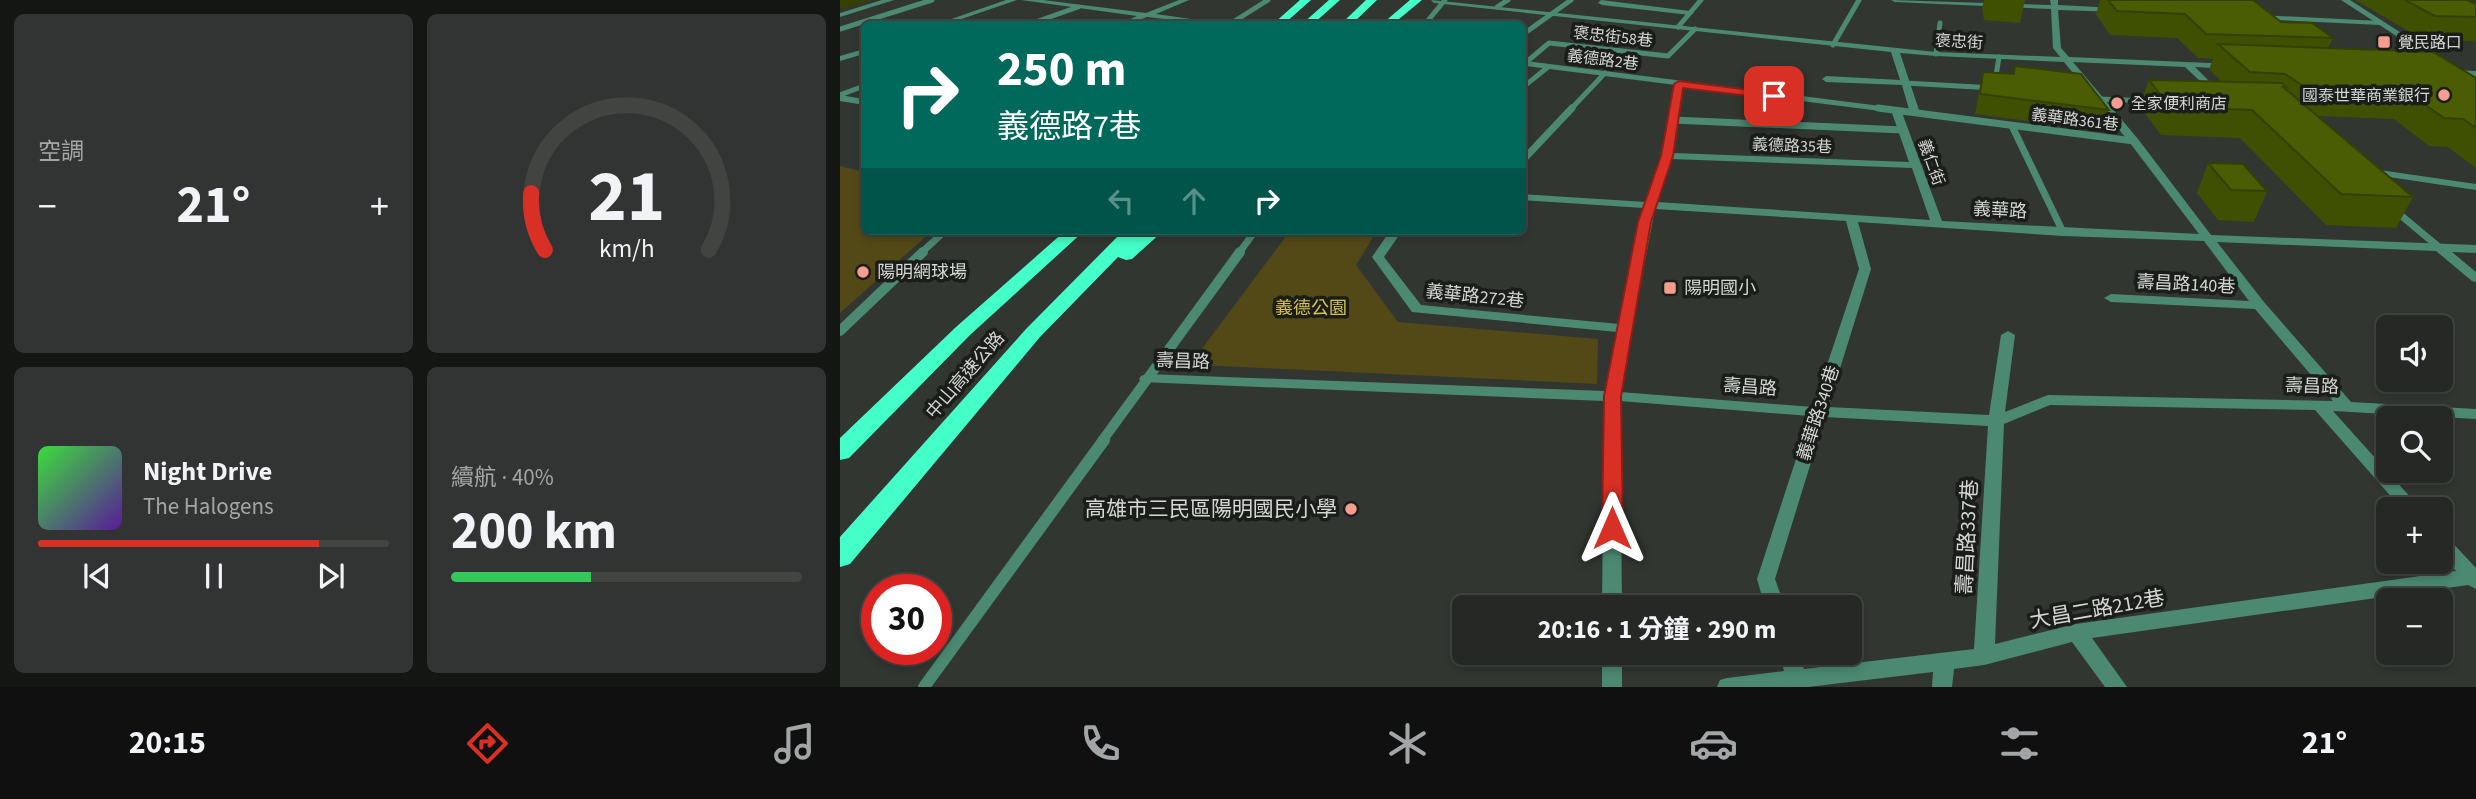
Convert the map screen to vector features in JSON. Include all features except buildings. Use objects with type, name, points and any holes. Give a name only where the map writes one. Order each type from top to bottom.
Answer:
[{"type":"highway","points":[[1282,21],[1306,0]]},
{"type":"highway","points":[[1310,21],[1335,0]]},
{"type":"highway","points":[[1349,21],[1372,0]]},
{"type":"highway","points":[[1390,21],[1411,3]]},
{"type":"highway","points":[[963,331],[1052,235]]},
{"type":"highway","name":"中山高速公路","points":[[840,452],[963,331],[1071,235]]},
{"type":"highway","name":"中山高速公路","points":[[840,556],[1033,333],[1129,235]]},
{"type":"highway","points":[[1033,333],[1149,235]]},
{"type":"street","points":[[840,15],[890,0]]},
{"type":"street","points":[[951,21],[1013,0]]},
{"type":"street","points":[[1025,0],[1069,5],[1081,3],[1197,21]]},
{"type":"street","points":[[1131,21],[1185,0]]},
{"type":"street","points":[[1606,0],[1602,3],[1690,13]]},
{"type":"street","points":[[1895,0],[2054,4],[2122,10]]},
{"type":"street","points":[[2345,0],[2476,83]]},
{"type":"street","name":"褒忠街","points":[[1434,1],[1895,51],[2069,61],[2243,66]]},
{"type":"street","name":"壽昌路","points":[[2054,4],[2057,48],[2134,141],[2259,305],[2347,407]]},
{"type":"street","points":[[2244,16],[2380,23]]},
{"type":"street","points":[[1895,51],[1915,113]]},
{"type":"street","points":[[840,60],[861,52]]},
{"type":"street","points":[[2188,64],[2226,103]]},
{"type":"street","points":[[2433,72],[2476,74]]},
{"type":"street","points":[[1826,79],[1905,83]]},
{"type":"street","points":[[1612,595],[1612,396],[1623,328],[1650,206],[1667,156],[1679,84]]},
{"type":"street","points":[[840,96],[861,101]]},
{"type":"street","name":"義仁街","points":[[1896,110],[1937,224]]},
{"type":"street","name":"義德路35巷","points":[[1667,156],[1916,165]]},
{"type":"street","points":[[2357,170],[2476,187]]},
{"type":"street","name":"義華路","points":[[1526,197],[2063,232],[2476,249]]},
{"type":"street","name":"義華路340巷","points":[[1771,595],[1766,579],[1865,269],[1851,219]]},
{"type":"street","name":"義華路272巷","points":[[1393,235],[1378,257],[1417,309],[1623,328]]},
{"type":"street","points":[[2440,248],[2476,278]]},
{"type":"street","name":"壽昌路140巷","points":[[2110,298],[2259,305]]},
{"type":"street","name":"壽昌路337巷","points":[[1984,656],[1996,421],[2008,335]]},
{"type":"street","name":"壽昌路","points":[[1146,379],[1612,396],[1818,412],[1996,421],[2048,400],[2319,405],[2476,414]]},
{"type":"street","points":[[2319,405],[2401,497]]},
{"type":"street","points":[[2453,555],[2475,578]]},
{"type":"street","name":"大昌二路212巷","points":[[1727,687],[1945,662],[1984,656],[2076,632],[2475,578]]},
{"type":"street","points":[[2076,632],[2117,687]]},
{"type":"street","points":[[1942,687],[1945,662]]},
{"type":"street","points":[[1612,665],[1612,687]]},
{"type":"street","points":[[1793,665],[1797,680]]},
{"type":"lane","points":[[865,21],[932,0]]},
{"type":"lane","points":[[1235,21],[1268,0]]},
{"type":"lane","points":[[1497,7],[1508,0]]},
{"type":"lane","points":[[1526,32],[1571,0]]},
{"type":"lane","points":[[1678,27],[1701,0]]},
{"type":"lane","points":[[1833,45],[1858,0]]},
{"type":"lane","points":[[1427,21],[1444,1]]},
{"type":"lane","points":[[1037,21],[1081,3]]},
{"type":"lane","points":[[840,29],[861,22]]},
{"type":"lane","points":[[1936,54],[1940,23]]},
{"type":"lane","name":"褒忠街58巷","points":[[1526,62],[1549,43],[1668,56],[1695,29]]},
{"type":"lane","points":[[1905,83],[1994,88],[1999,57]]},
{"type":"lane","name":"義德路2巷","points":[[1526,64],[1896,110]]},
{"type":"lane","points":[[1526,85],[1548,66]]},
{"type":"lane","points":[[1526,157],[1605,73]]},
{"type":"lane","points":[[840,96],[861,87]]},
{"type":"lane","points":[[2097,99],[2162,101]]},
{"type":"lane","points":[[2213,103],[2226,103]]},
{"type":"lane","name":"義華路361巷","points":[[1896,110],[2134,141]]},
{"type":"lane","points":[[1673,120],[1903,130]]},
{"type":"lane","name":"義華路361巷","points":[[2012,126],[2063,232]]},
{"type":"lane","points":[[2387,204],[2440,248]]},
{"type":"lane","points":[[840,331],[941,235]]},
{"type":"lane","points":[[923,687],[1252,235]]},
{"type":"green space","name":"陽明網球場","points":[[840,166],[861,171],[861,235],[928,235],[840,313]]},
{"type":"green space","name":"義德公園","points":[[1287,235],[1375,235],[1356,265],[1398,322],[1598,339],[1597,384],[1201,365],[1195,358]]},
{"type":"place","name":"覺民路口","points":[[2384,42]]},
{"type":"place","name":"國泰世華商業銀行","points":[[2444,95]]},
{"type":"place","name":"全家便利商店","points":[[2117,103]]},
{"type":"place","name":"陽明網球場","points":[[863,272]]},
{"type":"place","name":"陽明國小","points":[[1670,288]]},
{"type":"place","name":"高雄市三民區陽明國民小學","points":[[1351,509]]},
{"type":"route","points":[[1612,528],[1612,396],[1645,222],[1667,156],[1679,84],[1774,96]]}]
